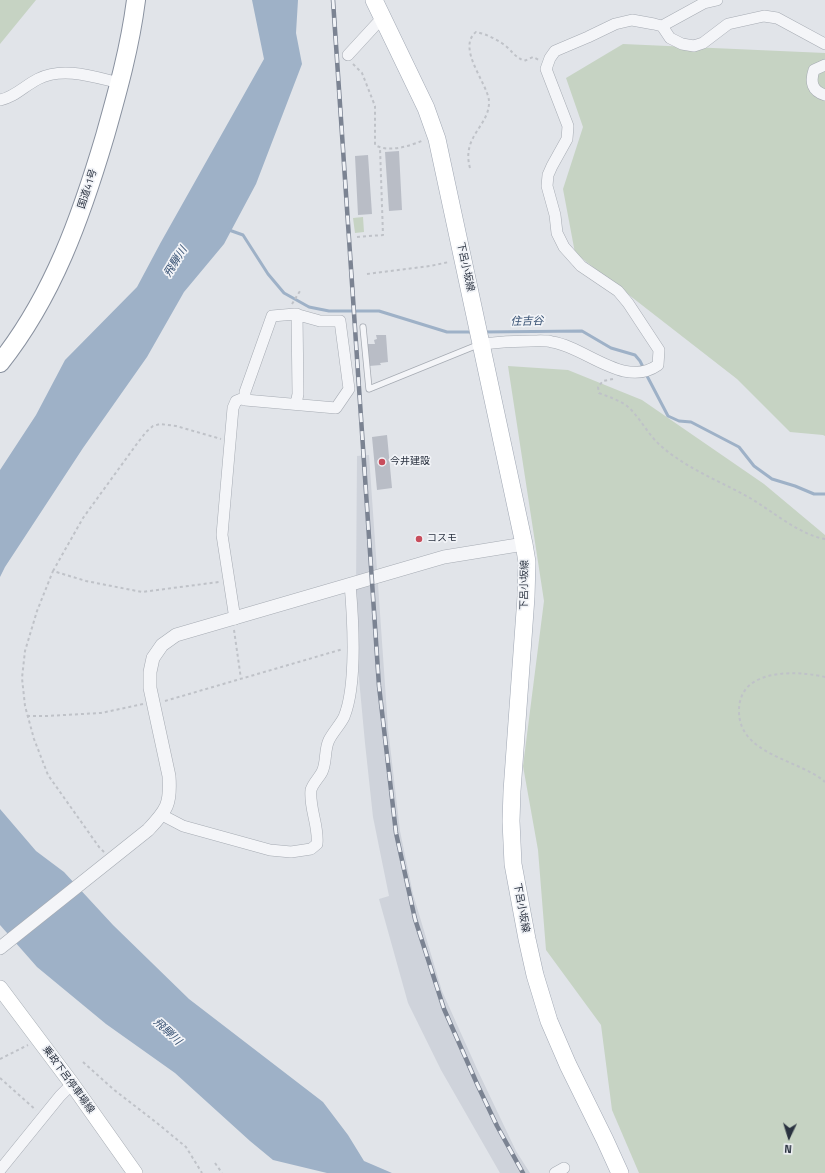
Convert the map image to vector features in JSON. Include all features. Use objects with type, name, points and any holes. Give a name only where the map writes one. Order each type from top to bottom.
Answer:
[{"type":"highway","name":"国道41号","points":[[0,363],[41,302],[64,256],[82,208],[120,83],[127,54],[136,0]]},
{"type":"main road","name":"下呂小坂線","points":[[374,0],[426,108],[436,135],[482,344],[527,562],[511,822],[514,864],[527,939],[535,975],[549,1021],[568,1065],[620,1173]]},
{"type":"main road","name":"乗政下呂停車場線","points":[[0,988],[72,1084],[135,1173]]},
{"type":"street","points":[[662,26],[704,3],[717,0]]},
{"type":"street","points":[[482,344],[504,341],[551,341],[568,345],[597,361],[623,371],[634,373],[652,369],[658,365],[659,350],[628,303],[618,292],[581,266],[564,247],[558,233],[555,214],[546,186],[548,175],[552,166],[567,139],[568,126],[546,69],[550,58],[555,51],[588,38],[615,24],[632,20],[662,26],[670,38],[682,44],[694,46],[703,43],[728,24],[764,16],[777,18],[825,44]]},
{"type":"street","points":[[348,54],[382,18]]},
{"type":"street","points":[[825,66],[814,70],[811,79],[813,88],[819,93],[825,95]]},
{"type":"street","points":[[0,100],[9,98],[38,79],[53,74],[78,74],[120,83]]},
{"type":"street","points":[[296,404],[298,394],[297,314]]},
{"type":"street","points":[[234,619],[222,535],[232,408],[236,401],[241,399],[245,400],[336,408],[349,389],[340,321],[320,321],[297,314],[272,316],[245,392],[245,400]]},
{"type":"street","points":[[0,948],[148,830],[162,815],[168,804],[170,791],[169,776],[150,688],[150,672],[153,658],[162,645],[176,635],[444,557],[524,544]]},
{"type":"street","points":[[162,815],[183,826],[270,850],[291,852],[311,849],[317,844],[318,838],[311,790],[324,766],[329,739],[344,717],[350,696],[353,646],[350,584]]},
{"type":"street","points":[[0,1170],[43,1116],[72,1084]]},
{"type":"lane","points":[[363,326],[369,389],[482,344]]},
{"type":"path","points":[[470,168],[468,150],[473,136],[488,111],[489,101],[486,90],[480,80],[471,55],[470,42],[472,35],[476,32],[482,33],[495,39],[509,49],[515,56],[524,61],[533,57],[548,64]]},
{"type":"path","points":[[348,54],[349,61],[362,73],[375,106],[375,145],[380,148],[401,148],[436,135]]},
{"type":"path","points":[[357,237],[383,235],[380,148]]},
{"type":"path","points":[[368,274],[430,266],[463,258]]},
{"type":"path","points":[[614,379],[603,380],[598,387],[599,393],[617,400],[627,407],[660,445],[685,464],[750,498],[805,533],[825,539]]},
{"type":"path","points":[[112,859],[99,847],[48,775],[34,739],[25,706],[22,678],[25,651],[37,611],[53,571],[83,518],[146,432],[153,426],[160,424],[176,426],[230,443]]},
{"type":"path","points":[[53,571],[86,581],[142,592],[228,580]]},
{"type":"path","points":[[234,619],[241,679]]},
{"type":"path","points":[[27,716],[101,713],[153,701],[166,701],[353,646]]},
{"type":"path","points":[[825,677],[815,674],[786,673],[762,678],[751,684],[742,694],[739,705],[739,720],[747,736],[763,750],[817,774],[825,782]]},
{"type":"path","points":[[0,1058],[28,1045],[37,1038]]},
{"type":"path","points":[[83,1062],[186,1147],[202,1173]]},
{"type":"path","points":[[0,1078],[43,1116]]},
{"type":"path","points":[[215,1163],[222,1173]]},
{"type":"shaded area","points":[[369,455],[388,728],[400,831],[413,894],[442,991],[516,1151],[530,1173],[500,1173],[441,1070],[408,1003],[379,899],[389,896],[373,817],[365,743],[358,668],[356,590],[357,456]]},
{"type":"green space","points":[[0,0],[36,0],[0,44]]},
{"type":"green space","points":[[623,44],[825,53],[825,436],[790,432],[737,379],[575,253],[563,189],[583,127],[566,78]]},
{"type":"green space","points":[[363,217],[364,232],[355,233],[353,218]]},
{"type":"green space","points":[[508,366],[568,370],[642,400],[764,484],[825,535],[825,1173],[639,1173],[612,1110],[601,1025],[546,950],[538,850],[523,766],[544,601]]},
{"type":"water","name":"飛騨川","points":[[252,0],[298,0],[296,33],[302,64],[256,184],[224,244],[184,292],[147,357],[83,448],[5,567],[0,577],[0,470],[36,415],[65,360],[137,287],[264,59]]},
{"type":"water","name":"飛騨川","points":[[0,809],[36,851],[64,872],[113,925],[189,999],[323,1102],[348,1135],[364,1161],[392,1173],[327,1173],[273,1160],[175,1073],[106,1024],[37,967],[0,925]]},
{"type":"building","points":[[399,151],[402,210],[389,211],[385,152]]},
{"type":"building","points":[[368,155],[372,214],[358,215],[355,156]]},
{"type":"building","points":[[376,335],[386,335],[388,362],[380,363],[381,365],[369,366],[367,344],[375,344],[374,340],[377,339]]},
{"type":"building","name":"今井建設","points":[[387,435],[392,488],[377,490],[372,437]]},
{"type":"waterway","name":"住吉谷","points":[[229,230],[243,235],[268,274],[284,293],[309,307],[329,311],[379,311],[447,332],[473,332]]},
{"type":"waterway","name":"住吉谷","points":[[483,332],[582,331],[611,348],[635,355],[644,369]]},
{"type":"waterway","name":"住吉谷","points":[[646,374],[668,416],[679,421],[691,422],[739,447],[754,466],[772,479],[814,494],[825,494]]},
{"type":"railway","points":[[333,0],[379,686],[396,833],[415,919],[444,1009],[497,1126],[523,1173]]},
{"type":"place","name":"今井建設","points":[[382,462]]},
{"type":"place","name":"コスモ","points":[[419,539]]}]
